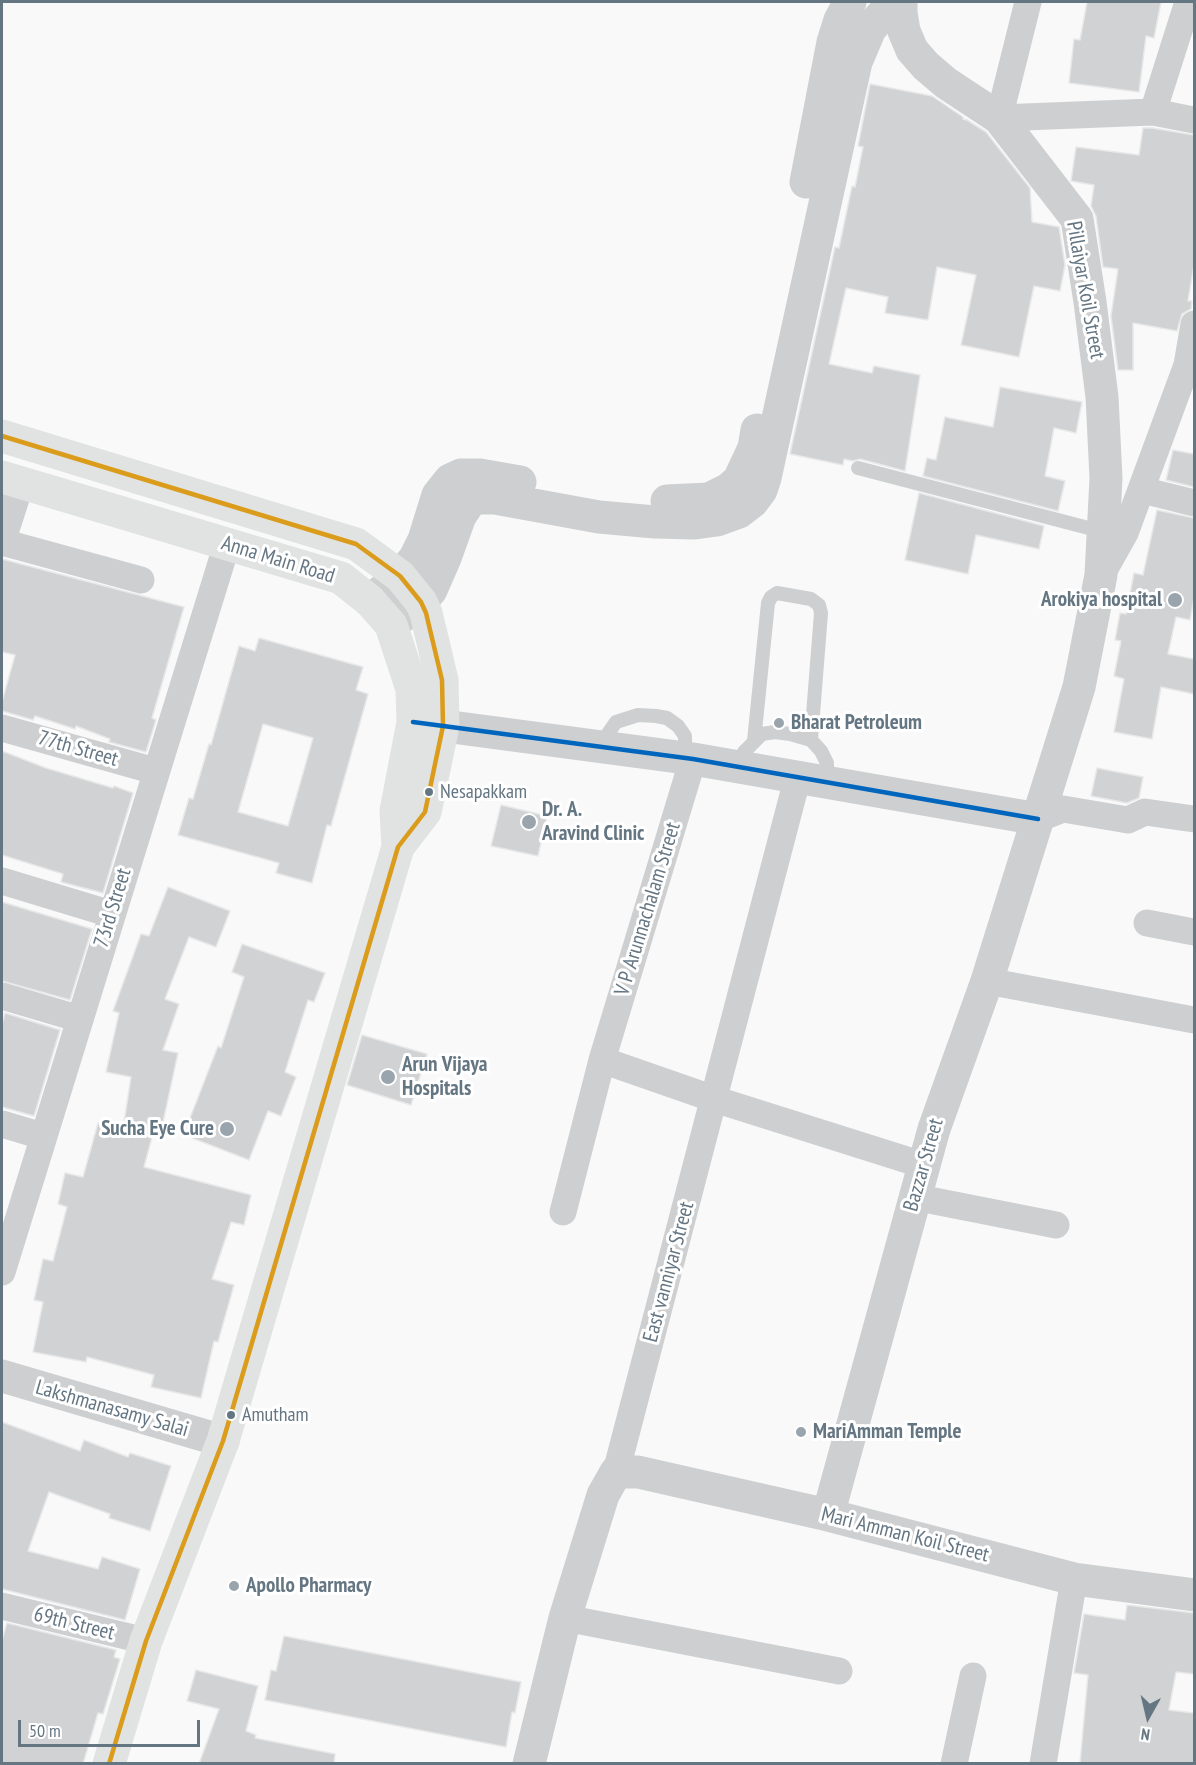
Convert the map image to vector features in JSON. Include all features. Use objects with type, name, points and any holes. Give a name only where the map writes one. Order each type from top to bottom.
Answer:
[{"type":"main road","name":"Anna Main Road","points":[[2,436],[356,544],[400,576],[421,602],[426,614],[442,680],[428,724]]},
{"type":"main road","name":"Anna Main Road","points":[[11,480],[341,578],[380,613]]},
{"type":"main road","points":[[109,1764],[146,1641],[223,1441],[398,847],[425,812],[428,724],[380,613]]},
{"type":"street","points":[[380,613],[400,576],[415,558],[424,540],[438,495],[450,480],[461,475],[480,475],[608,497],[674,501],[709,499],[729,489],[739,480],[754,448],[833,42],[840,20],[850,2]]},
{"type":"street","points":[[380,613],[421,602],[430,590],[445,558],[460,516],[470,501],[478,498],[495,498],[599,517],[695,523],[717,520],[739,512],[752,502],[761,490],[765,478],[856,62],[870,29],[893,2]]},
{"type":"street","name":"Pillaiyar Koil Street","points":[[901,2],[904,31],[912,50],[946,83],[999,118],[1077,219],[1102,397],[1106,478],[1104,532],[1101,575],[1079,687],[1038,819]]},
{"type":"street","points":[[1028,2],[999,118],[1153,112],[1194,120]]},
{"type":"street","points":[[1153,112],[1188,2]]},
{"type":"street","name":"Pillaiyar Koil Street","points":[[1101,575],[1125,533],[1191,366],[1194,324]]},
{"type":"street","points":[[11,480],[2,542],[141,580]]},
{"type":"street","points":[[1142,490],[1194,503]]},
{"type":"street","name":"73rd Street","points":[[2,1272],[42,1136],[227,544]]},
{"type":"street","points":[[428,724],[688,758],[746,753],[813,778],[1038,819],[1063,809],[1128,820],[1145,812],[1194,819]]},
{"type":"street","name":"77th Street","points":[[2,728],[155,771]]},
{"type":"street","name":"V P Arunnachalam Street","points":[[563,1212],[602,1060],[688,758]]},
{"type":"street","name":"East vanniyar Street","points":[[529,1764],[565,1618],[603,1496],[616,1472],[714,1099],[813,778]]},
{"type":"street","name":"Bazzar Street","points":[[828,1515],[923,1165],[987,981],[1038,819]]},
{"type":"street","points":[[2,881],[111,914]]},
{"type":"street","points":[[1147,923],[1194,932]]},
{"type":"street","points":[[987,981],[1194,1020]]},
{"type":"street","points":[[2,996],[80,1019]]},
{"type":"street","points":[[602,1060],[714,1099],[923,1165]]},
{"type":"street","points":[[2,1124],[42,1136]]},
{"type":"street","points":[[914,1197],[1056,1224]]},
{"type":"street","name":"Lakshmanasamy Salai","points":[[2,1376],[223,1441]]},
{"type":"street","name":"Mari Amman Koil Street","points":[[616,1472],[638,1472],[828,1515],[1074,1579],[1194,1595]]},
{"type":"street","points":[[1043,1764],[1074,1579]]},
{"type":"street","name":"69th Street","points":[[2,1606],[146,1641]]},
{"type":"street","points":[[565,1618],[839,1671]]},
{"type":"street","points":[[954,1764],[973,1676]]},
{"type":"lane","points":[[858,468],[1104,532]]},
{"type":"lane","points":[[746,753],[768,603],[777,593],[811,599],[819,605],[821,613],[811,740]]},
{"type":"lane","points":[[746,753],[762,734],[775,732],[811,740],[821,751],[827,763],[813,778]]},
{"type":"building","points":[[1087,2],[1161,2],[1154,38],[1146,36],[1139,92],[1069,83],[1074,39],[1080,40]]},
{"type":"building","points":[[870,84],[932,96],[963,119],[986,132],[1030,188],[1032,222],[1059,227],[1065,265],[1060,291],[1034,286],[1019,357],[961,345],[976,275],[937,267],[928,320],[885,313],[888,297],[846,288],[829,364],[872,373],[874,366],[920,375],[905,471],[860,459],[853,461],[844,459],[843,465],[790,454],[835,247],[839,248],[852,186],[855,187],[863,147],[858,146]]},
{"type":"building","points":[[1143,128],[1194,135],[1194,265],[1188,301],[1192,301],[1191,309],[1182,314],[1177,331],[1133,323],[1133,370],[1118,370],[1111,316],[1118,269],[1103,267],[1096,216],[1091,206],[1094,185],[1071,181],[1076,147],[1139,155]]},
{"type":"building","points":[[1000,387],[1082,402],[1076,433],[1054,428],[1045,476],[1065,481],[1058,511],[923,476],[927,458],[936,460],[945,417],[993,427]]},
{"type":"building","points":[[1173,450],[1194,454],[1194,487],[1166,480]]},
{"type":"building","points":[[919,493],[1044,526],[1039,549],[976,535],[968,574],[905,560]]},
{"type":"building","points":[[1157,510],[1194,518],[1194,598],[1190,620],[1176,617],[1168,654],[1194,659],[1194,694],[1161,687],[1152,739],[1114,732],[1124,679],[1114,676],[1121,641],[1115,640],[1120,613],[1126,614],[1134,573],[1143,575]]},
{"type":"building","points":[[2,559],[184,607],[152,718],[156,720],[146,752],[109,742],[110,739],[76,726],[75,729],[35,716],[33,720],[2,711],[2,702],[15,655],[2,652]]},
{"type":"building","points":[[259,638],[363,667],[356,690],[368,694],[331,826],[327,825],[312,883],[276,873],[279,863],[178,835],[189,798],[193,799],[209,744],[211,745],[239,646],[255,651]],"holes":[[[263,724],[313,738],[288,826],[238,812]]]},
{"type":"building","points":[[2,751],[46,768],[133,793],[103,893],[61,882],[63,874],[2,855]]},
{"type":"building","points":[[1097,768],[1143,777],[1139,798],[1127,803],[1091,796]]},
{"type":"building","points":[[501,805],[547,816],[538,856],[491,846]]},
{"type":"building","points":[[168,887],[230,911],[216,947],[189,937],[165,999],[179,1004],[163,1050],[178,1053],[162,1127],[155,1126],[144,1167],[251,1195],[244,1225],[231,1222],[212,1279],[234,1285],[218,1342],[214,1341],[201,1398],[151,1387],[154,1375],[87,1357],[86,1362],[33,1352],[43,1302],[34,1300],[43,1259],[53,1261],[67,1207],[58,1204],[65,1173],[83,1177],[98,1123],[123,1129],[131,1077],[106,1072],[119,1013],[113,1011],[141,934],[149,936]]},
{"type":"building","points":[[2,902],[92,929],[70,1000],[2,981]]},
{"type":"building","points":[[242,944],[325,973],[314,1002],[308,1000],[285,1072],[296,1077],[281,1116],[268,1111],[249,1160],[192,1138],[195,1132],[185,1131],[218,1046],[221,1048],[244,977],[232,972]]},
{"type":"building","points":[[5,1013],[60,1030],[34,1116],[2,1107],[2,1024]]},
{"type":"building","points":[[362,1035],[427,1054],[411,1105],[347,1085]]},
{"type":"building","points":[[2,1422],[80,1451],[84,1440],[128,1457],[130,1453],[171,1466],[150,1531],[109,1518],[110,1514],[49,1492],[28,1551],[98,1569],[102,1557],[140,1569],[125,1620],[2,1589]]},
{"type":"building","points":[[1127,1605],[1194,1613],[1194,1674],[1176,1672],[1169,1710],[1194,1713],[1194,1764],[1080,1763],[1088,1675],[1074,1673],[1084,1614],[1125,1620]]},
{"type":"building","points":[[7,1623],[116,1650],[114,1657],[120,1659],[103,1714],[98,1713],[83,1764],[2,1764],[2,1640]]},
{"type":"building","points":[[284,1636],[521,1682],[515,1713],[512,1712],[506,1747],[265,1700],[271,1670],[276,1671]]},
{"type":"building","points":[[196,1670],[258,1686],[246,1731],[256,1735],[255,1738],[335,1754],[334,1764],[199,1764],[219,1709],[187,1701]]},
{"type":"transit line","points":[[2,436],[356,544],[400,576],[421,602],[426,613],[442,680],[443,726],[425,812],[398,847],[223,1441],[146,1641],[109,1764]]},
{"type":"transit line","name":"50","points":[[413,722],[693,759],[1038,819]]},
{"type":"place","name":"Arokiya hospital","points":[[1175,600]]},
{"type":"place","name":"Bharat Petroleum","points":[[779,723]]},
{"type":"place","name":"Nesapakkam","points":[[429,792]]},
{"type":"place","name":"Dr. A. Aravind Clinic","points":[[529,822]]},
{"type":"place","name":"Arun Vijaya Hospitals","points":[[388,1077]]},
{"type":"place","name":"Sucha Eye Cure","points":[[227,1129]]},
{"type":"place","name":"Amutham","points":[[231,1415]]},
{"type":"place","name":"MariAmman Temple","points":[[801,1432]]},
{"type":"place","name":"Apollo Pharmacy","points":[[234,1586]]}]
